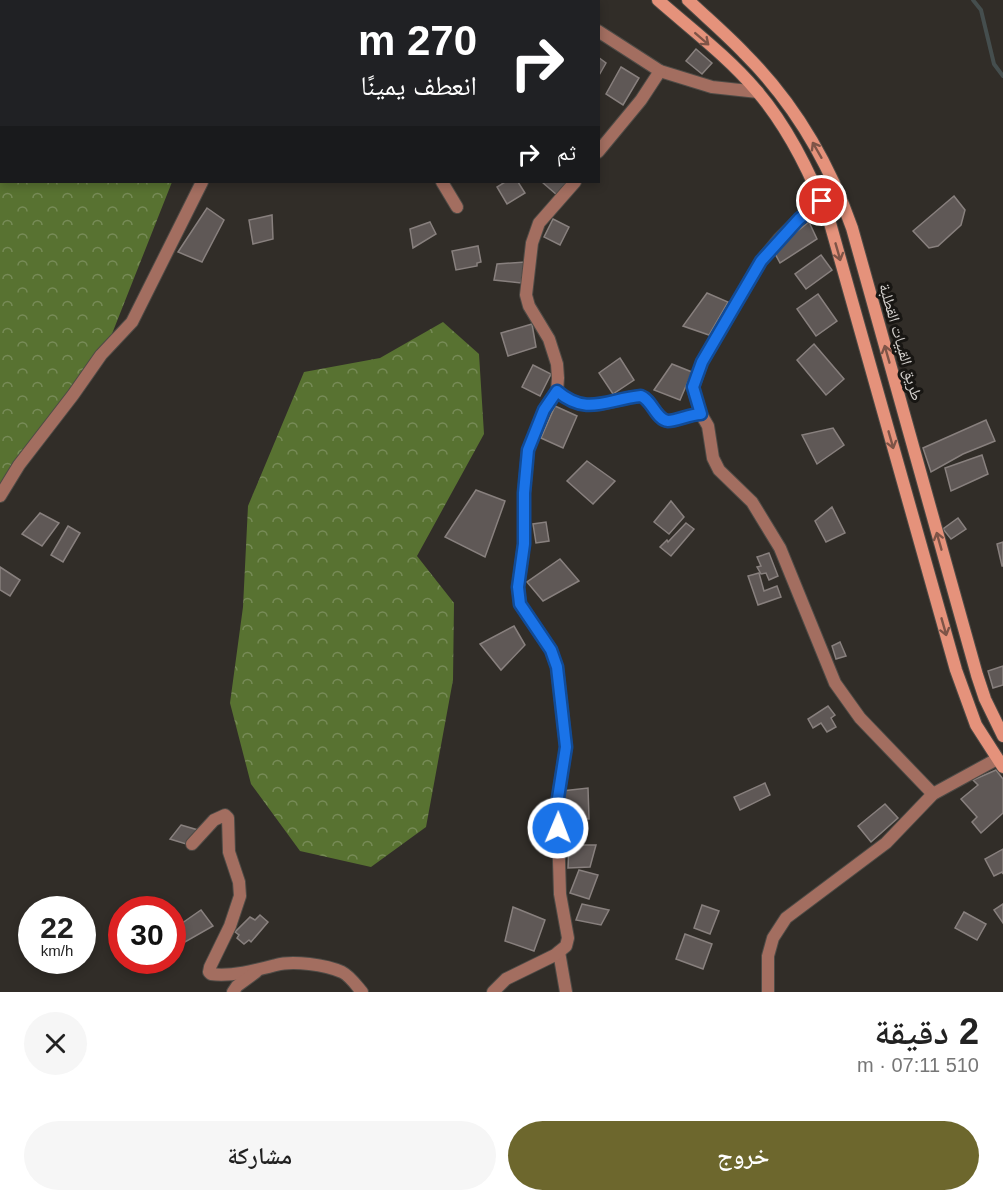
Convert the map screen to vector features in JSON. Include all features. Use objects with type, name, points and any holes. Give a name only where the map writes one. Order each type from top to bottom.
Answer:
[{"type":"main road","points":[[658,0],[758,92],[786,132],[822,201],[956,670],[976,725],[1000,763]]},
{"type":"main road","name":"طريق القبيات القطلبة","points":[[688,0],[746,55],[777,90],[815,145],[837,188],[852,228],[985,699],[1003,736]]},
{"type":"main road","points":[[969,705],[985,699]]},
{"type":"street","points":[[600,32],[660,71],[712,87],[758,92]]},
{"type":"street","points":[[600,150],[660,71]]},
{"type":"street","points":[[0,496],[19,465],[101,355],[132,322],[202,183]]},
{"type":"street","points":[[443,183],[457,207]]},
{"type":"street","points":[[493,992],[506,979],[559,952],[566,946],[567,938],[560,894],[558,828],[558,798],[566,747],[565,734],[554,659],[545,640],[520,604],[518,587],[524,544],[524,493],[528,450],[544,410],[557,391],[557,364],[552,348],[529,306],[526,295],[532,243],[537,227],[574,183]]},
{"type":"street","points":[[822,201],[799,219],[761,261],[702,362],[693,387],[701,414],[708,426],[713,458],[718,470],[752,502],[780,548],[835,683],[861,718],[933,794]]},
{"type":"street","points":[[557,391],[572,402],[584,406],[641,396],[647,399],[663,419],[669,421],[701,414]]},
{"type":"street","points":[[0,480],[19,465]]},
{"type":"street","points":[[768,992],[768,956],[779,926],[803,905],[886,843],[933,794],[1000,763]]},
{"type":"street","points":[[192,844],[218,817],[228,818],[229,852],[239,882],[240,896],[230,926],[209,972],[214,975],[260,970]]},
{"type":"street","points":[[559,952],[566,992]]},
{"type":"street","points":[[233,992],[249,975],[278,964],[317,965],[342,972],[351,978],[362,992]]},
{"type":"green space","points":[[0,183],[172,183],[106,349],[0,487]]},
{"type":"green space","points":[[443,322],[479,354],[484,434],[417,556],[454,603],[453,680],[426,827],[371,867],[300,851],[251,784],[230,703],[243,607],[248,506],[304,372],[380,358]]},
{"type":"building","points":[[696,49],[712,63],[702,74],[686,61]]},
{"type":"building","points":[[600,58],[606,63],[600,74]]},
{"type":"building","points":[[621,67],[639,78],[623,105],[606,94]]},
{"type":"building","points":[[503,183],[519,183],[525,193],[507,204],[497,187]]},
{"type":"building","points":[[543,183],[566,183],[557,195]]},
{"type":"building","points":[[954,196],[965,210],[961,225],[938,246],[929,248],[913,231]]},
{"type":"building","points":[[207,208],[224,220],[202,262],[178,252]]},
{"type":"building","points":[[272,215],[273,239],[253,244],[249,220]]},
{"type":"building","points":[[553,219],[569,227],[560,245],[544,237]]},
{"type":"building","points":[[430,222],[436,234],[413,248],[410,229]]},
{"type":"building","points":[[809,222],[817,239],[780,263],[773,250]]},
{"type":"building","points":[[478,246],[481,262],[477,263],[477,266],[456,270],[452,251]]},
{"type":"building","points":[[821,255],[832,270],[806,289],[795,274]]},
{"type":"building","points":[[525,262],[521,283],[494,280],[497,264]]},
{"type":"building","points":[[707,293],[728,302],[709,335],[683,326]]},
{"type":"building","points":[[818,294],[837,321],[816,336],[797,309]]},
{"type":"building","points":[[532,324],[536,347],[508,356],[501,333]]},
{"type":"building","points":[[814,344],[844,379],[826,395],[797,360]]},
{"type":"building","points":[[620,358],[634,380],[613,394],[599,373]]},
{"type":"building","points":[[672,364],[692,372],[680,400],[654,390]]},
{"type":"building","points":[[533,365],[551,374],[540,396],[522,387]]},
{"type":"building","points":[[555,406],[577,416],[563,448],[541,438]]},
{"type":"building","points":[[986,420],[995,441],[963,454],[931,472],[923,448]]},
{"type":"building","points":[[833,428],[844,445],[817,464],[802,435]]},
{"type":"building","points":[[982,455],[988,474],[951,491],[945,468]]},
{"type":"building","points":[[587,461],[615,481],[593,504],[567,481]]},
{"type":"building","points":[[476,490],[505,501],[485,557],[445,537]]},
{"type":"building","points":[[671,501],[684,517],[669,534],[654,522]]},
{"type":"building","points":[[832,507],[845,533],[826,542],[815,521]]},
{"type":"building","points":[[40,513],[59,523],[42,546],[22,534]]},
{"type":"building","points":[[958,518],[966,529],[951,539],[943,529]]},
{"type":"building","points":[[546,522],[549,541],[536,543],[533,524]]},
{"type":"building","points":[[686,523],[694,529],[671,556],[660,547]]},
{"type":"building","points":[[68,526],[80,533],[63,562],[51,555]]},
{"type":"building","points":[[1003,542],[1003,566],[1002,566],[997,544]]},
{"type":"building","points":[[769,553],[778,576],[769,580],[766,573],[761,574],[757,567],[761,566],[757,557]]},
{"type":"building","points":[[560,559],[579,581],[543,601],[527,582]]},
{"type":"building","points":[[0,567],[20,580],[10,596],[0,590]]},
{"type":"building","points":[[759,573],[764,591],[777,586],[781,597],[758,605],[748,576]]},
{"type":"building","points":[[514,626],[525,645],[501,670],[480,644]]},
{"type":"building","points":[[840,642],[846,656],[836,659],[832,646]]},
{"type":"building","points":[[1003,666],[1003,685],[993,688],[988,671]]},
{"type":"building","points":[[828,706],[835,715],[831,718],[836,727],[827,732],[821,723],[813,728],[808,719]]},
{"type":"building","points":[[996,770],[1003,779],[1003,813],[981,833],[972,822],[977,817],[961,799],[978,785],[973,780]]},
{"type":"building","points":[[765,783],[770,795],[740,810],[734,797]]},
{"type":"building","points":[[588,788],[589,819],[563,818],[562,791]]},
{"type":"building","points":[[885,804],[898,818],[871,842],[858,826]]},
{"type":"building","points":[[181,825],[198,830],[186,844],[170,839]]},
{"type":"building","points":[[569,845],[596,845],[590,867],[568,868]]},
{"type":"building","points":[[1003,849],[1003,874],[1002,872],[994,876],[985,859]]},
{"type":"building","points":[[579,870],[598,875],[589,899],[570,893]]},
{"type":"building","points":[[582,904],[609,910],[601,925],[576,920]]},
{"type":"building","points":[[1003,904],[1003,923],[994,910]]},
{"type":"building","points":[[702,905],[719,911],[710,934],[694,928]]},
{"type":"building","points":[[513,907],[545,920],[534,951],[505,941]]},
{"type":"building","points":[[201,910],[213,926],[186,941],[186,920]]},
{"type":"building","points":[[964,912],[986,924],[977,940],[955,928]]},
{"type":"building","points":[[260,915],[268,922],[251,942],[249,940],[244,944],[237,938],[239,935],[235,932],[250,917],[255,920]]},
{"type":"building","points":[[685,934],[712,944],[703,969],[676,959]]},
{"type":"waterway","points":[[973,0],[981,10],[994,64],[1003,76]]},
{"type":"route","points":[[558,828],[558,798],[566,747],[557,667],[551,650],[520,604],[518,587],[524,544],[524,493],[528,450],[541,417],[557,391],[572,402],[584,406],[645,397],[663,419],[669,421],[701,414],[693,387],[702,362],[761,261],[799,219],[822,201]]}]
